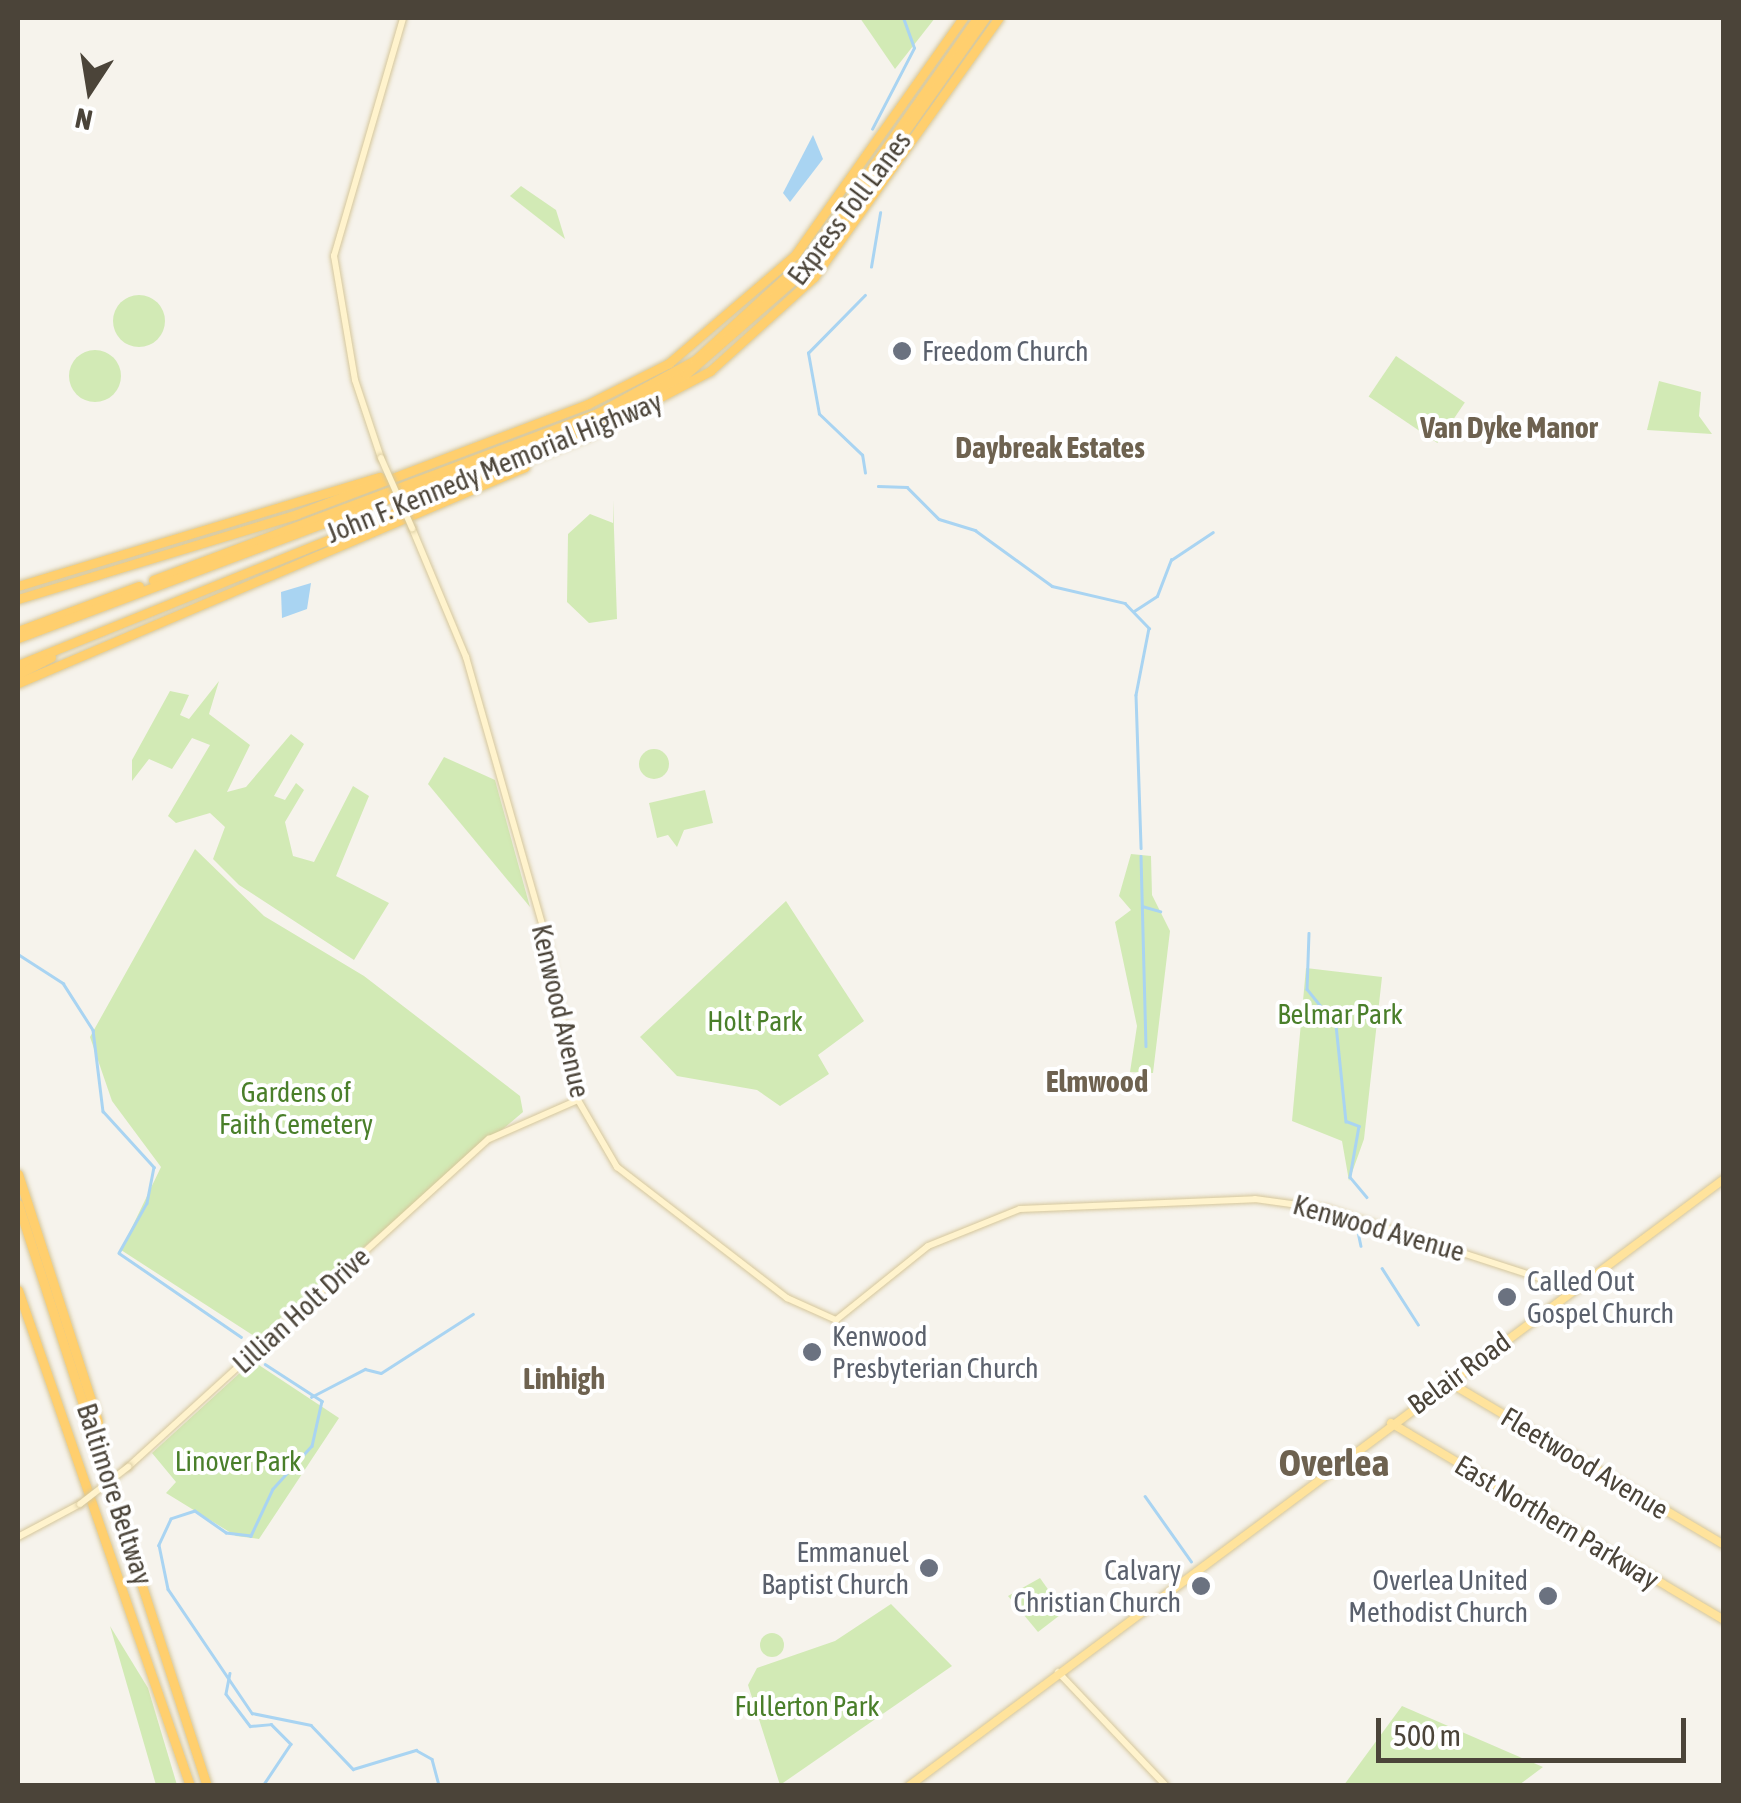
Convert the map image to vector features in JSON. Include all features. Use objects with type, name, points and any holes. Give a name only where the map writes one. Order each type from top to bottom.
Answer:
[{"type":"highway","name":"John F. Kennedy Memorial Highway","points":[[18,599],[243,533],[506,435],[637,381],[747,304],[816,228],[963,18]]},
{"type":"highway","name":"Express Toll Lanes","points":[[18,634],[599,412],[678,371],[804,262],[977,18]]},
{"type":"highway","name":"Express Toll Lanes","points":[[18,634],[598,420],[692,370],[810,266],[985,18]]},
{"type":"highway","name":"John F. Kennedy Memorial Highway","points":[[18,666],[648,409],[740,348],[814,278],[1000,18]]},
{"type":"highway","points":[[18,683],[648,409]]},
{"type":"highway","points":[[18,584],[506,435]]},
{"type":"highway","points":[[18,674],[104,628]]},
{"type":"highway","points":[[18,1174],[105,1453]]},
{"type":"highway","name":"Baltimore Beltway","points":[[18,1204],[105,1453],[207,1785]]},
{"type":"highway","name":"Baltimore Beltway","points":[[18,1293],[190,1786]]},
{"type":"main road","name":"Kenwood Avenue","points":[[404,18],[334,256],[354,380],[381,458],[466,657],[552,956],[578,1100],[608,1155],[641,1188],[826,1320],[954,1232],[1045,1206],[1297,1202],[1573,1290]]},
{"type":"main road","name":"Lillian Holt Drive","points":[[18,1534],[80,1504],[128,1467],[489,1139],[578,1100]]},
{"type":"main road","name":"Belair Road","points":[[908,1786],[1447,1381],[1724,1179]]},
{"type":"main road","name":"Fleetwood Avenue","points":[[1447,1381],[1724,1545]]},
{"type":"main road","name":"East Northern Parkway","points":[[1391,1423],[1724,1620]]},
{"type":"main road","points":[[1058,1672],[1166,1786]]},
{"type":"green space","points":[[860,18],[935,18],[895,69]]},
{"type":"green space","points":[[521,186],[556,210],[565,239],[510,196]]},
{"type":"green space","points":[[139,295],[158,302],[165,321],[158,340],[139,347],[120,340],[113,321],[120,302]]},
{"type":"green space","points":[[95,350],[114,357],[121,376],[114,395],[95,402],[76,395],[69,376],[76,357]]},
{"type":"green space","points":[[1396,356],[1465,402],[1437,443],[1369,397]]},
{"type":"green space","points":[[1659,381],[1701,392],[1699,416],[1712,434],[1647,430]]},
{"type":"green space","points":[[613,500],[617,619],[589,623],[567,602],[568,534],[590,514],[613,523]]},
{"type":"green space","points":[[219,681],[209,714],[250,745],[227,792],[246,787],[291,734],[304,744],[274,796],[285,800],[296,783],[304,790],[285,822],[293,856],[314,862],[353,786],[369,796],[336,876],[389,903],[354,960],[239,885],[213,859],[225,827],[210,813],[176,823],[168,816],[210,745],[192,738],[172,769],[149,759],[132,781],[132,760],[170,691],[189,695],[180,715],[189,719]]},
{"type":"green space","points":[[654,749],[665,753],[669,764],[665,775],[654,779],[643,775],[639,764],[643,753]]},
{"type":"green space","points":[[444,757],[495,780],[530,907],[428,784]]},
{"type":"green space","points":[[705,790],[713,823],[684,830],[677,847],[668,835],[657,838],[649,803]]},
{"type":"green space","name":"Gardens of Faith Cemetery","points":[[195,849],[264,916],[364,976],[520,1096],[523,1112],[257,1338],[121,1250],[161,1167],[112,1101],[90,1037]]},
{"type":"green space","points":[[1131,854],[1151,856],[1152,895],[1170,931],[1153,1073],[1130,1072],[1137,1026],[1115,922],[1131,910],[1119,896]]},
{"type":"green space","name":"Holt Park","points":[[786,901],[864,1021],[818,1055],[829,1074],[780,1106],[757,1090],[677,1076],[640,1037]]},
{"type":"green space","name":"Belmar Park","points":[[1306,968],[1382,977],[1364,1139],[1349,1181],[1342,1141],[1292,1121]]},
{"type":"green space","name":"Linover Park","points":[[253,1361],[339,1418],[259,1539],[236,1536],[166,1493],[176,1482],[152,1453]]},
{"type":"green space","points":[[1040,1578],[1064,1612],[1038,1632],[1008,1596]]},
{"type":"green space","name":"Fullerton Park","points":[[891,1604],[952,1666],[780,1785],[748,1685],[757,1668],[835,1641]]},
{"type":"green space","points":[[110,1626],[148,1688],[177,1785],[156,1785]]},
{"type":"green space","points":[[772,1633],[784,1645],[772,1657],[760,1645]]},
{"type":"green space","points":[[1402,1706],[1543,1767],[1519,1785],[1344,1785]]},
{"type":"water","points":[[813,135],[823,159],[790,202],[783,193]]},
{"type":"water","points":[[311,583],[307,609],[282,618],[281,592]]},
{"type":"waterway","points":[[872,129],[914,48],[903,18]]},
{"type":"waterway","points":[[871,267],[880,213]]},
{"type":"waterway","points":[[865,295],[808,353],[819,414],[862,455],[865,473]]},
{"type":"waterway","points":[[878,486],[907,487],[939,519],[975,530],[1052,586],[1125,603],[1149,628],[1136,695],[1141,848]]},
{"type":"waterway","points":[[1134,611],[1157,596],[1171,560],[1213,532]]},
{"type":"waterway","points":[[1141,856],[1146,1046]]},
{"type":"waterway","points":[[1142,906],[1160,911]]},
{"type":"waterway","points":[[18,908],[18,922]]},
{"type":"waterway","points":[[1309,933],[1307,989],[1336,1025],[1346,1121],[1359,1126],[1350,1177],[1367,1197]]},
{"type":"waterway","points":[[18,954],[63,983],[93,1030],[103,1111],[154,1167],[147,1203],[119,1253],[241,1337]]},
{"type":"waterway","points":[[1358,1232],[1361,1246]]},
{"type":"waterway","points":[[1382,1268],[1418,1324]]},
{"type":"waterway","points":[[311,1397],[365,1369],[381,1373],[473,1314]]},
{"type":"waterway","points":[[265,1364],[322,1401],[312,1446],[273,1489],[251,1536],[226,1533],[195,1511],[171,1519],[159,1545],[168,1589],[252,1713],[311,1725],[353,1769],[416,1750],[432,1759],[439,1786]]},
{"type":"waterway","points":[[1145,1496],[1191,1561]]},
{"type":"waterway","points":[[230,1673],[226,1694],[250,1726],[271,1724],[291,1744],[263,1786]]},
{"type":"place","name":"Freedom Church","points":[[902,351]]},
{"type":"place","name":"Called Out Gospel Church","points":[[1507,1297]]},
{"type":"place","name":"Kenwood Presbyterian Church","points":[[812,1352]]},
{"type":"place","name":"Emmanuel Baptist Church","points":[[929,1568]]},
{"type":"place","name":"Calvary Christian Church","points":[[1201,1586]]},
{"type":"place","name":"Overlea United Methodist Church","points":[[1548,1596]]},
{"type":"district","name":"Van Dyke Manor","points":[[1509,427]]},
{"type":"district","name":"Daybreak Estates","points":[[1050,447]]},
{"type":"district","name":"Elmwood","points":[[1097,1081]]},
{"type":"district","name":"Linhigh","points":[[564,1378]]},
{"type":"district","name":"Overlea","points":[[1334,1463]]}]
